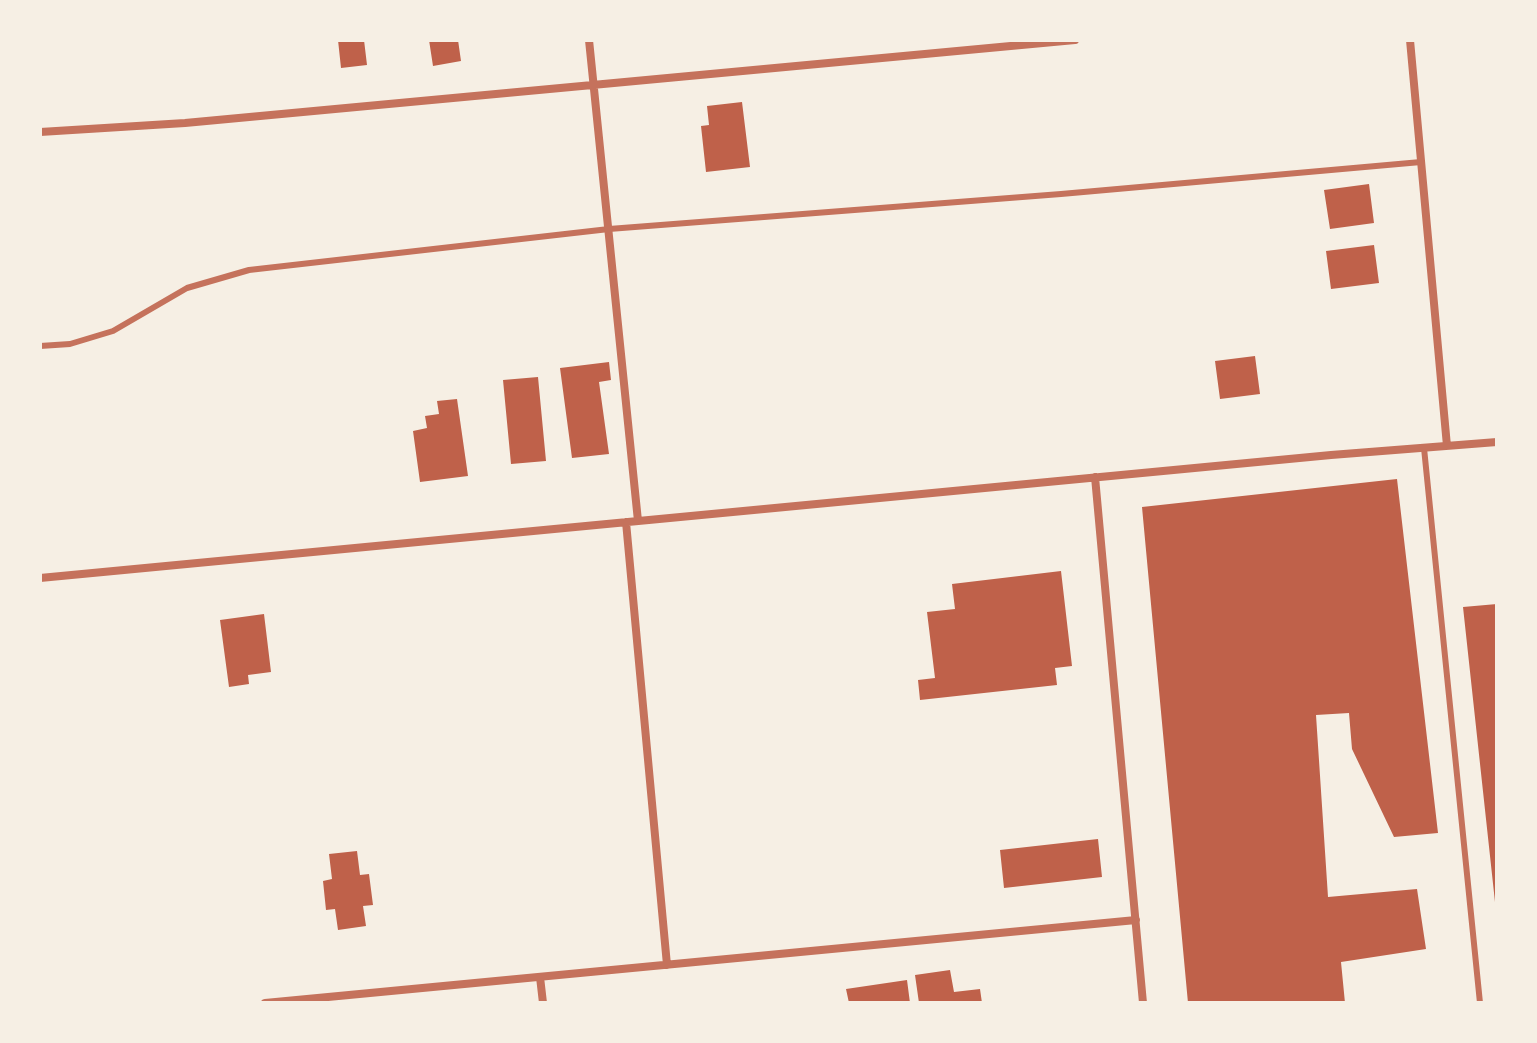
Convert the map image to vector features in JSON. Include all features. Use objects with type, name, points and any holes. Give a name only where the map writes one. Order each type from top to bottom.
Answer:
[{"type":"street","points":[[589,40],[638,521]]},
{"type":"street","points":[[40,132],[185,123],[1075,40]]},
{"type":"street","points":[[1410,40],[1447,446]]},
{"type":"street","points":[[40,578],[1095,477],[1497,442]]},
{"type":"street","points":[[1095,477],[1143,1003]]},
{"type":"street","points":[[626,522],[667,965]]},
{"type":"street","points":[[265,1003],[1136,920]]},
{"type":"street","points":[[540,977],[543,1003]]},
{"type":"lane","points":[[40,346],[70,344],[113,331],[187,288],[249,270],[609,229],[1421,162]]},
{"type":"lane","points":[[1424,448],[1480,1003]]},
{"type":"building","points":[[338,40],[364,40],[367,65],[341,68]]},
{"type":"building","points":[[429,40],[458,40],[461,61],[433,66]]},
{"type":"building","points":[[742,102],[750,167],[706,172],[701,126],[709,125],[707,106]]},
{"type":"building","points":[[1369,184],[1374,223],[1330,229],[1324,190]]},
{"type":"building","points":[[1374,245],[1379,283],[1331,289],[1326,251]]},
{"type":"building","points":[[1255,356],[1260,394],[1220,399],[1215,361]]},
{"type":"building","points":[[609,362],[611,380],[599,382],[609,454],[572,458],[560,368]]},
{"type":"building","points":[[538,377],[546,461],[511,464],[503,380]]},
{"type":"building","points":[[457,399],[468,476],[420,482],[413,431],[427,428],[425,416],[439,414],[437,401]]},
{"type":"building","points":[[1397,479],[1438,833],[1394,837],[1352,749],[1349,713],[1316,715],[1328,897],[1417,889],[1426,949],[1341,962],[1345,1003],[1188,1003],[1142,507]]},
{"type":"building","points":[[1061,571],[1072,666],[1055,668],[1057,685],[920,700],[918,680],[935,678],[927,612],[955,609],[952,584]]},
{"type":"building","points":[[1497,604],[1497,902],[1495,902],[1463,607]]},
{"type":"building","points":[[264,614],[271,672],[248,675],[249,684],[229,687],[220,620]]},
{"type":"building","points":[[1098,839],[1102,877],[1004,888],[1000,850]]},
{"type":"building","points":[[357,851],[360,875],[369,874],[373,905],[363,906],[366,926],[338,930],[335,909],[326,910],[323,881],[332,879],[329,854]]},
{"type":"building","points":[[950,970],[954,992],[980,989],[982,1003],[919,1003],[915,975]]},
{"type":"building","points":[[907,980],[910,1003],[849,1003],[846,989]]}]
